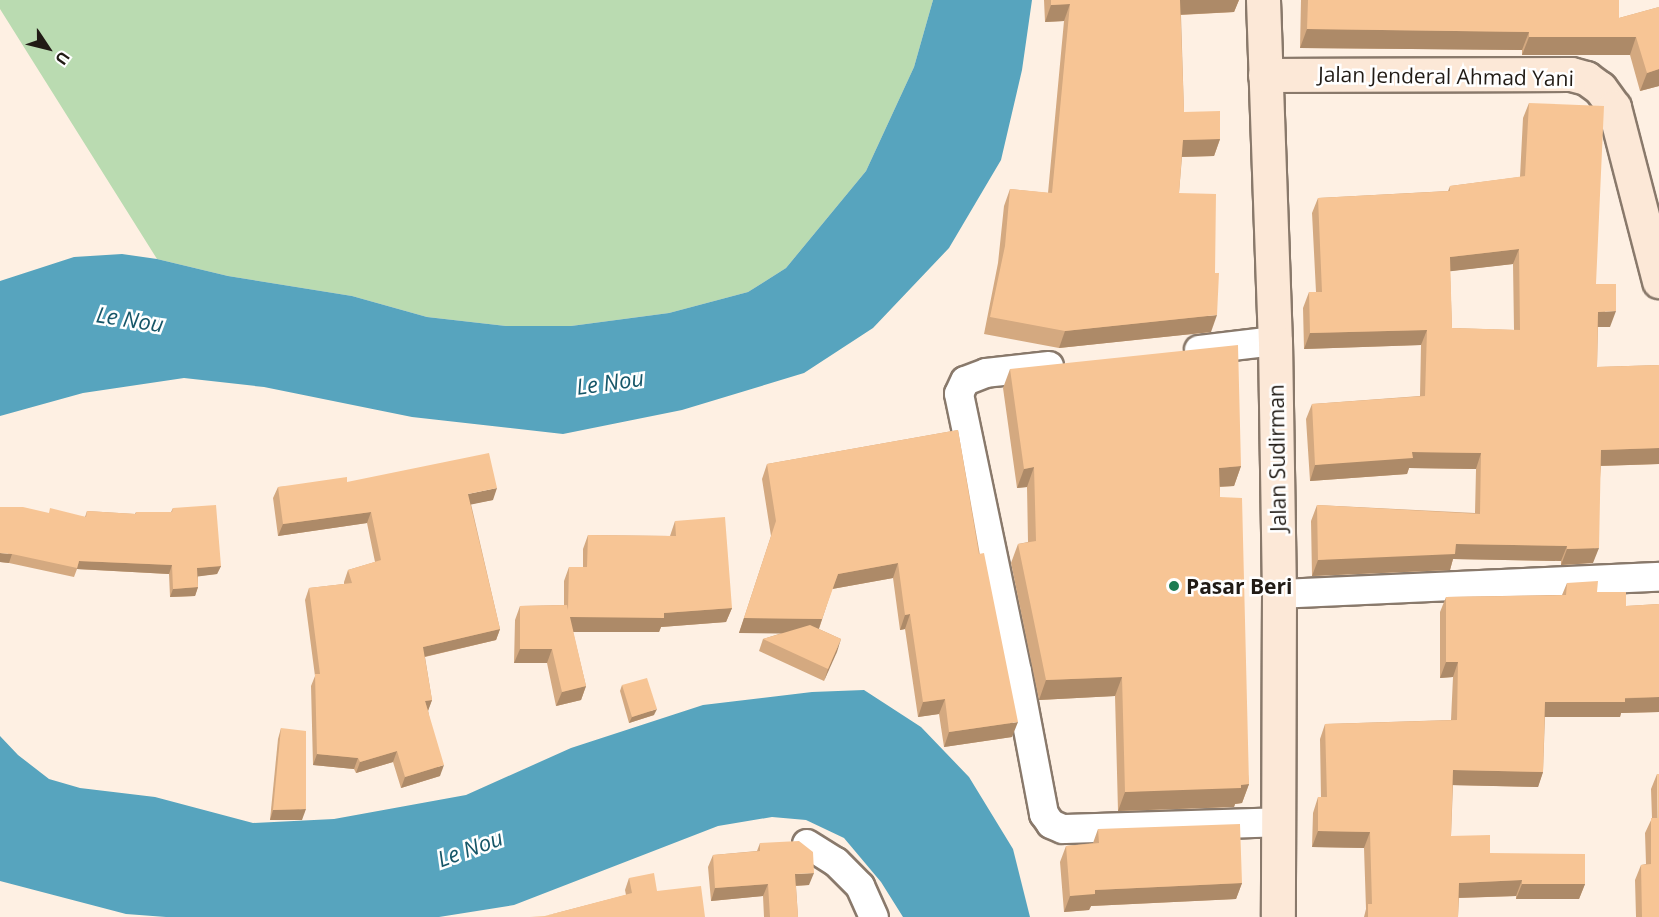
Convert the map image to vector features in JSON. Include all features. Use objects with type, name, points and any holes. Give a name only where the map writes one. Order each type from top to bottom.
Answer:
[{"type":"street","name":"Jalan Sudirman","points":[[1263,0],[1275,341],[1279,594],[1278,917]]},
{"type":"street","name":"Jalan Jenderal Ahmad Yani","points":[[1265,75],[1571,74],[1586,78],[1600,88],[1614,107],[1659,281]]},
{"type":"street","points":[[1171,353],[1275,341]]},
{"type":"street","points":[[1079,363],[986,373],[965,381],[958,394],[1017,671],[1044,814],[1051,824],[1063,829],[1280,822]]},
{"type":"street","points":[[1279,594],[1659,578]]},
{"type":"street","points":[[807,844],[836,862],[860,886],[874,917]]},
{"type":"green space","points":[[0,0],[933,0],[914,67],[866,171],[786,268],[748,292],[669,313],[571,326],[506,326],[427,317],[352,296],[228,276],[157,259],[0,9]]},
{"type":"water","name":"Le Nou","points":[[933,0],[1032,0],[1022,70],[1001,160],[949,248],[873,328],[804,373],[682,410],[563,434],[412,417],[264,387],[184,378],[83,393],[0,416],[0,281],[74,257],[122,254],[157,259],[228,276],[352,296],[427,317],[506,326],[571,326],[669,313],[748,292],[786,268],[866,171],[914,67]]},
{"type":"water","name":"Le Nou","points":[[864,690],[921,727],[969,777],[1013,849],[1030,917],[903,917],[881,882],[844,838],[806,820],[772,817],[718,826],[514,905],[439,917],[166,917],[126,914],[0,881],[0,736],[18,755],[49,779],[80,788],[155,797],[253,823],[334,819],[466,795],[571,748],[703,705],[812,692]]},
{"type":"building","points":[[1051,0],[1180,0],[1184,112],[1220,111],[1220,139],[1183,140],[1179,193],[1216,194],[1215,273],[1219,273],[1217,315],[1065,331],[990,317],[1005,246],[1010,189],[1052,193],[1070,4],[1051,5]]},
{"type":"building","points":[[1308,0],[1619,0],[1619,18],[1659,7],[1659,69],[1647,73],[1636,37],[1529,37],[1529,32],[1307,29]]},
{"type":"building","points":[[1529,103],[1604,106],[1596,284],[1616,284],[1616,311],[1598,312],[1597,367],[1659,365],[1659,448],[1601,450],[1599,548],[1567,549],[1567,546],[1456,544],[1455,554],[1318,560],[1317,505],[1480,514],[1481,453],[1412,452],[1413,458],[1315,465],[1312,404],[1425,396],[1427,330],[1310,333],[1309,292],[1322,292],[1318,198],[1450,191],[1450,186],[1525,176]],"holes":[[[1519,249],[1520,330],[1452,328],[1450,257]]]},
{"type":"building","name":"Pasar Beri","points":[[1238,345],[1241,466],[1219,468],[1220,497],[1242,498],[1249,784],[1241,785],[1241,788],[1125,792],[1122,677],[1046,680],[1018,544],[1036,541],[1034,467],[1024,469],[1010,369]]},
{"type":"building","points":[[958,430],[979,554],[984,553],[1018,722],[949,732],[945,699],[923,702],[910,614],[905,615],[898,563],[838,574],[822,619],[744,618],[776,521],[767,464]]},
{"type":"building","points":[[489,453],[497,488],[468,494],[500,629],[423,647],[432,700],[425,701],[444,765],[405,777],[397,751],[360,762],[358,758],[317,754],[315,674],[320,674],[309,588],[352,583],[348,570],[381,560],[371,512],[283,524],[278,487],[347,477],[347,482]]},
{"type":"building","points":[[216,505],[221,566],[197,568],[198,587],[173,589],[172,565],[79,561],[77,568],[0,553],[0,507],[23,507],[49,513],[50,508],[86,517],[87,511],[136,514],[136,512],[172,512],[173,508]]},
{"type":"building","points":[[725,517],[732,608],[664,613],[664,618],[570,617],[586,686],[562,692],[552,649],[520,649],[520,606],[567,605],[568,610],[569,567],[587,567],[588,535],[676,536],[675,521]]},
{"type":"building","points":[[1598,581],[1597,592],[1626,592],[1626,606],[1659,604],[1659,697],[1625,698],[1625,702],[1545,702],[1543,772],[1453,770],[1451,836],[1490,835],[1490,853],[1585,854],[1585,884],[1522,884],[1522,880],[1459,883],[1458,917],[1368,917],[1368,904],[1372,904],[1370,832],[1318,831],[1318,797],[1327,797],[1325,724],[1457,720],[1458,662],[1446,662],[1446,597],[1566,595],[1567,583]]},
{"type":"building","points":[[810,625],[841,639],[828,669],[763,639]]},
{"type":"building","points":[[647,678],[657,709],[632,717],[622,685]]},
{"type":"building","points":[[281,728],[306,731],[306,809],[273,810]]},
{"type":"building","points":[[1657,774],[1659,774],[1659,917],[1642,917],[1641,865],[1651,864],[1651,818],[1658,818]]},
{"type":"building","points":[[1240,824],[1242,883],[1095,890],[1095,894],[1070,896],[1066,846],[1099,843],[1098,829]]},
{"type":"building","points":[[799,841],[813,852],[814,873],[795,874],[798,917],[770,917],[768,884],[715,888],[713,855],[760,851],[760,843]]},
{"type":"building","points":[[654,873],[657,891],[701,886],[705,917],[530,917],[545,916],[632,893],[629,878]]},
{"type":"place","name":"Pasar Beri","points":[[1174,586]]}]
